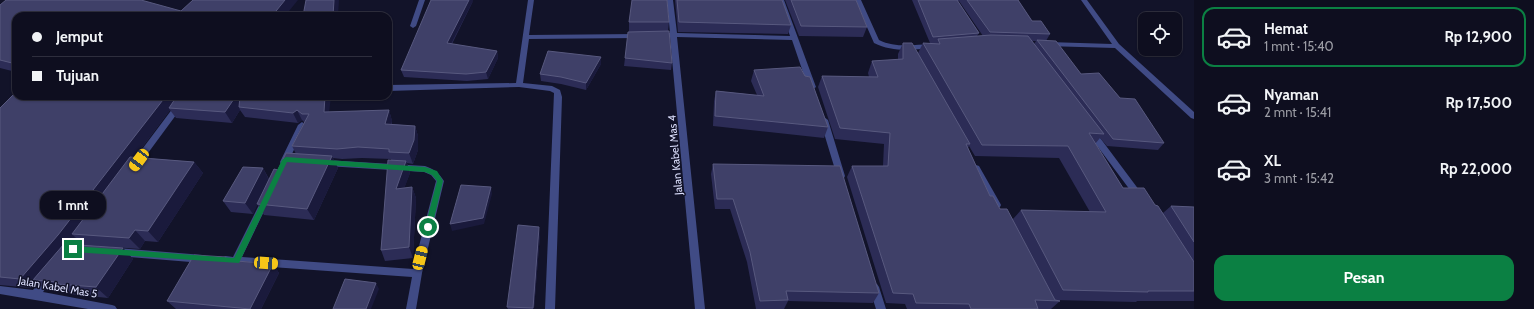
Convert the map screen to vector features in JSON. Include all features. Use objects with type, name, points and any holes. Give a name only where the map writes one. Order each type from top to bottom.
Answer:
[{"type":"street","points":[[413,26],[422,0]]},
{"type":"street","points":[[519,85],[531,0]]},
{"type":"street","name":"Jalan Kabel Mas 4","points":[[670,0],[700,309]]},
{"type":"street","points":[[781,0],[793,38],[816,98]]},
{"type":"street","points":[[858,0],[876,41],[882,45],[910,50],[938,45]]},
{"type":"street","points":[[1084,0],[1117,46],[1194,116]]},
{"type":"street","points":[[658,35],[793,38]]},
{"type":"street","points":[[526,37],[643,36]]},
{"type":"street","points":[[1040,44],[1117,46]]},
{"type":"street","points":[[392,88],[519,85],[552,89],[557,92],[550,309]]},
{"type":"street","points":[[130,172],[183,100]]},
{"type":"street","points":[[821,112],[844,188]]},
{"type":"street","points":[[1085,124],[1145,204]]},
{"type":"street","points":[[279,173],[289,160],[302,125]]},
{"type":"street","points":[[316,162],[425,170],[434,173],[440,181],[416,273],[411,309]]},
{"type":"street","points":[[974,163],[1001,211]]},
{"type":"street","points":[[236,261],[269,194]]},
{"type":"street","points":[[63,260],[77,249],[92,223]]},
{"type":"street","points":[[112,252],[416,273]]},
{"type":"street","points":[[35,295],[54,272]]},
{"type":"street","points":[[872,279],[881,309]]},
{"type":"street","name":"Jalan Kabel Mas 5","points":[[0,290],[110,309]]},
{"type":"building","points":[[6,0],[141,0],[181,11],[193,0],[285,0],[275,12],[12,12],[12,63],[0,60],[0,5]]},
{"type":"building","points":[[306,0],[334,0],[333,12],[304,12]]},
{"type":"building","points":[[431,0],[469,0],[447,43],[497,51],[486,72],[466,74],[401,70]]},
{"type":"building","points":[[632,0],[667,0],[669,22],[629,22]]},
{"type":"building","points":[[677,0],[782,0],[791,25],[679,22]]},
{"type":"building","points":[[791,0],[856,0],[867,27],[801,26]]},
{"type":"building","points":[[918,0],[957,0],[979,33],[933,37]]},
{"type":"building","points":[[967,0],[1018,0],[1032,21],[1041,21],[1050,34],[990,32]]},
{"type":"building","points":[[669,31],[672,63],[625,58],[628,32]]},
{"type":"building","points":[[991,35],[1028,36],[1104,134],[1089,133],[1123,188],[1144,188],[1155,205],[1158,206],[1194,262],[1194,291],[1148,292],[1063,290],[1021,210],[1106,212],[1068,146],[982,145],[923,43],[940,44],[938,39]]},
{"type":"building","points":[[1037,40],[1056,41],[1081,74],[1099,73],[1120,98],[1135,99],[1164,143],[1113,139]]},
{"type":"building","points":[[903,43],[912,43],[970,144],[966,144],[990,196],[993,196],[1000,209],[1007,209],[1055,300],[1060,301],[1035,300],[1038,309],[971,309],[969,304],[916,303],[913,294],[893,293],[852,166],[888,166],[890,133],[840,128],[822,76],[878,77],[872,61],[903,59]]},
{"type":"building","points":[[548,51],[601,57],[586,83],[540,74]]},
{"type":"building","points":[[800,67],[805,76],[810,77],[828,127],[715,116],[716,91],[764,96],[754,70]]},
{"type":"building","points":[[12,96],[12,100],[163,100],[58,235],[20,279],[0,277],[0,108]]},
{"type":"building","points":[[174,100],[233,100],[225,112],[169,108]]},
{"type":"building","points":[[240,100],[325,100],[324,112],[389,110],[385,124],[415,126],[414,140],[409,153],[389,152],[389,149],[358,147],[337,149],[292,146],[309,114],[302,114],[297,110],[293,113],[239,107]]},
{"type":"building","points":[[286,153],[332,156],[307,209],[257,204],[274,169],[278,170]]},
{"type":"building","points":[[130,157],[194,162],[148,231],[135,230],[129,238],[72,234]]},
{"type":"building","points":[[388,160],[406,161],[396,189],[412,187],[409,247],[381,250]]},
{"type":"building","points":[[713,164],[840,166],[879,293],[786,291],[788,300],[760,301],[750,252],[733,199],[717,199]]},
{"type":"building","points":[[243,167],[263,168],[245,203],[223,201]]},
{"type":"building","points":[[461,185],[491,187],[483,218],[450,224]]},
{"type":"building","points":[[1171,206],[1194,207],[1194,242]]},
{"type":"building","points":[[518,225],[539,227],[533,308],[507,307]]},
{"type":"building","points":[[64,244],[123,248],[96,287],[57,284],[58,282],[33,280]]},
{"type":"building","points":[[194,255],[226,257],[224,260],[273,264],[250,309],[167,301]]},
{"type":"building","points":[[345,279],[376,283],[366,309],[333,309]]},
{"type":"route","points":[[73,249],[236,261],[286,160],[425,170],[434,173],[440,181],[428,227]]}]
